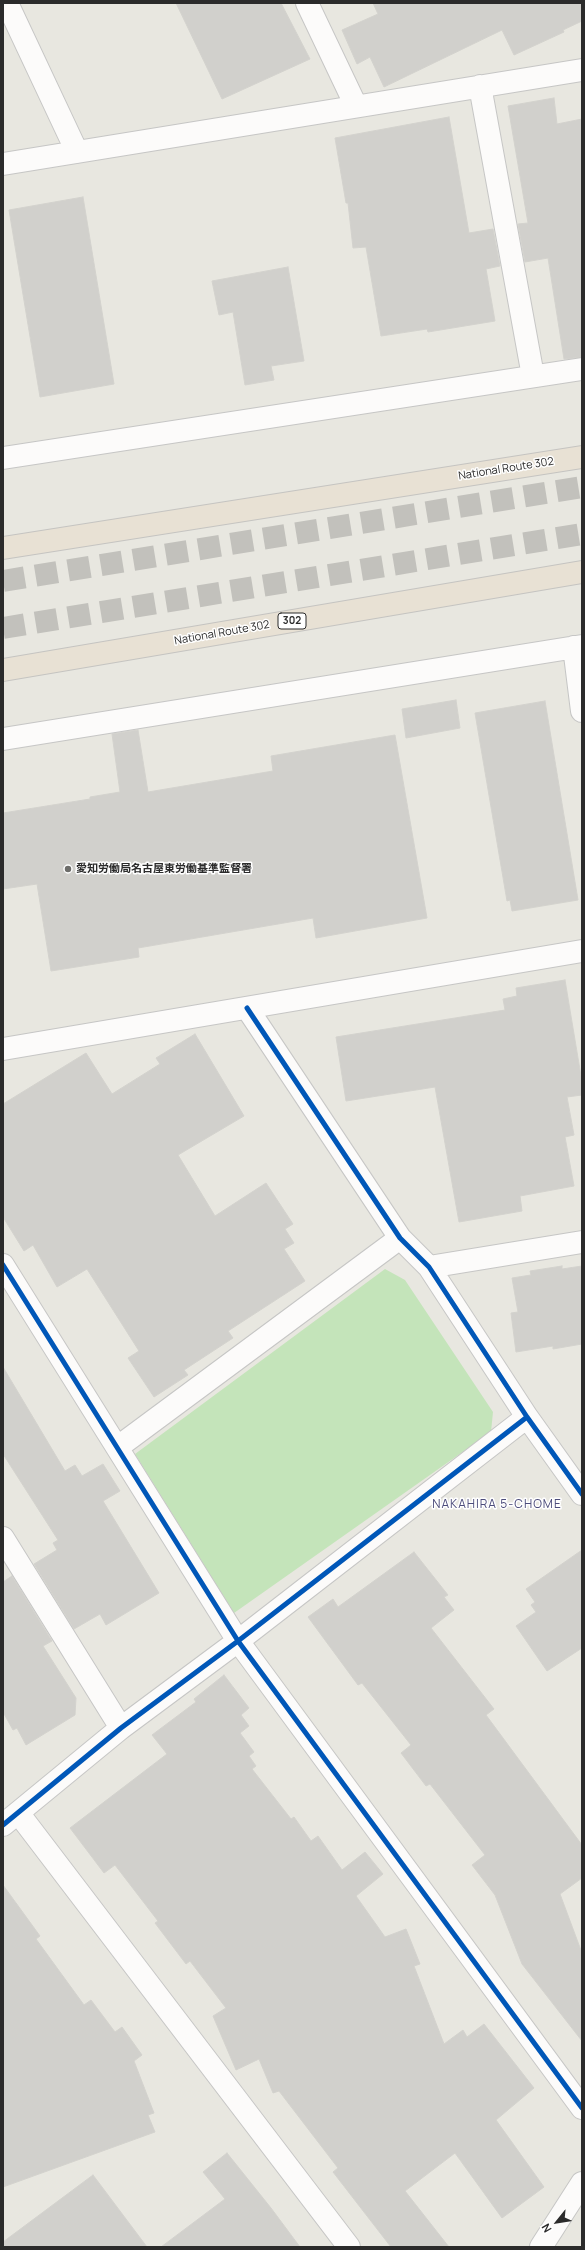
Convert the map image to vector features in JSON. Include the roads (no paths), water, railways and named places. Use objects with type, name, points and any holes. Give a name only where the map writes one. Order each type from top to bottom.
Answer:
[{"type":"highway","name":"National Route 302","points":[[3,548],[582,457]]},
{"type":"highway","name":"National Route 302","points":[[3,670],[582,572]]},
{"type":"street","points":[[7,3],[78,152]]},
{"type":"street","points":[[307,3],[356,106]]},
{"type":"street","points":[[3,164],[582,70]]},
{"type":"street","points":[[480,86],[533,376]]},
{"type":"street","points":[[3,458],[580,370]]},
{"type":"street","points":[[3,739],[578,646],[582,711]]},
{"type":"street","points":[[3,1049],[582,951]]},
{"type":"street","points":[[247,1008],[400,1238],[429,1267],[527,1418],[582,1494]]},
{"type":"street","points":[[118,1447],[400,1238]]},
{"type":"street","points":[[429,1267],[582,1242]]},
{"type":"street","points":[[3,1265],[238,1641],[582,2108]]},
{"type":"street","points":[[350,2247],[11,1819],[121,1728],[238,1641],[527,1418]]},
{"type":"street","points":[[3,1538],[121,1728]]},
{"type":"street","points":[[542,2247],[582,2183]]},
{"type":"tunnel","points":[[3,581],[582,487]]},
{"type":"tunnel","points":[[3,628],[582,534]]},
{"type":"place","name":"愛知労働局名古屋東労働基準監督署","points":[[68,869]]},
{"type":"district","name":"NAKAHIRA 5-CHOME","points":[[497,1505]]}]
